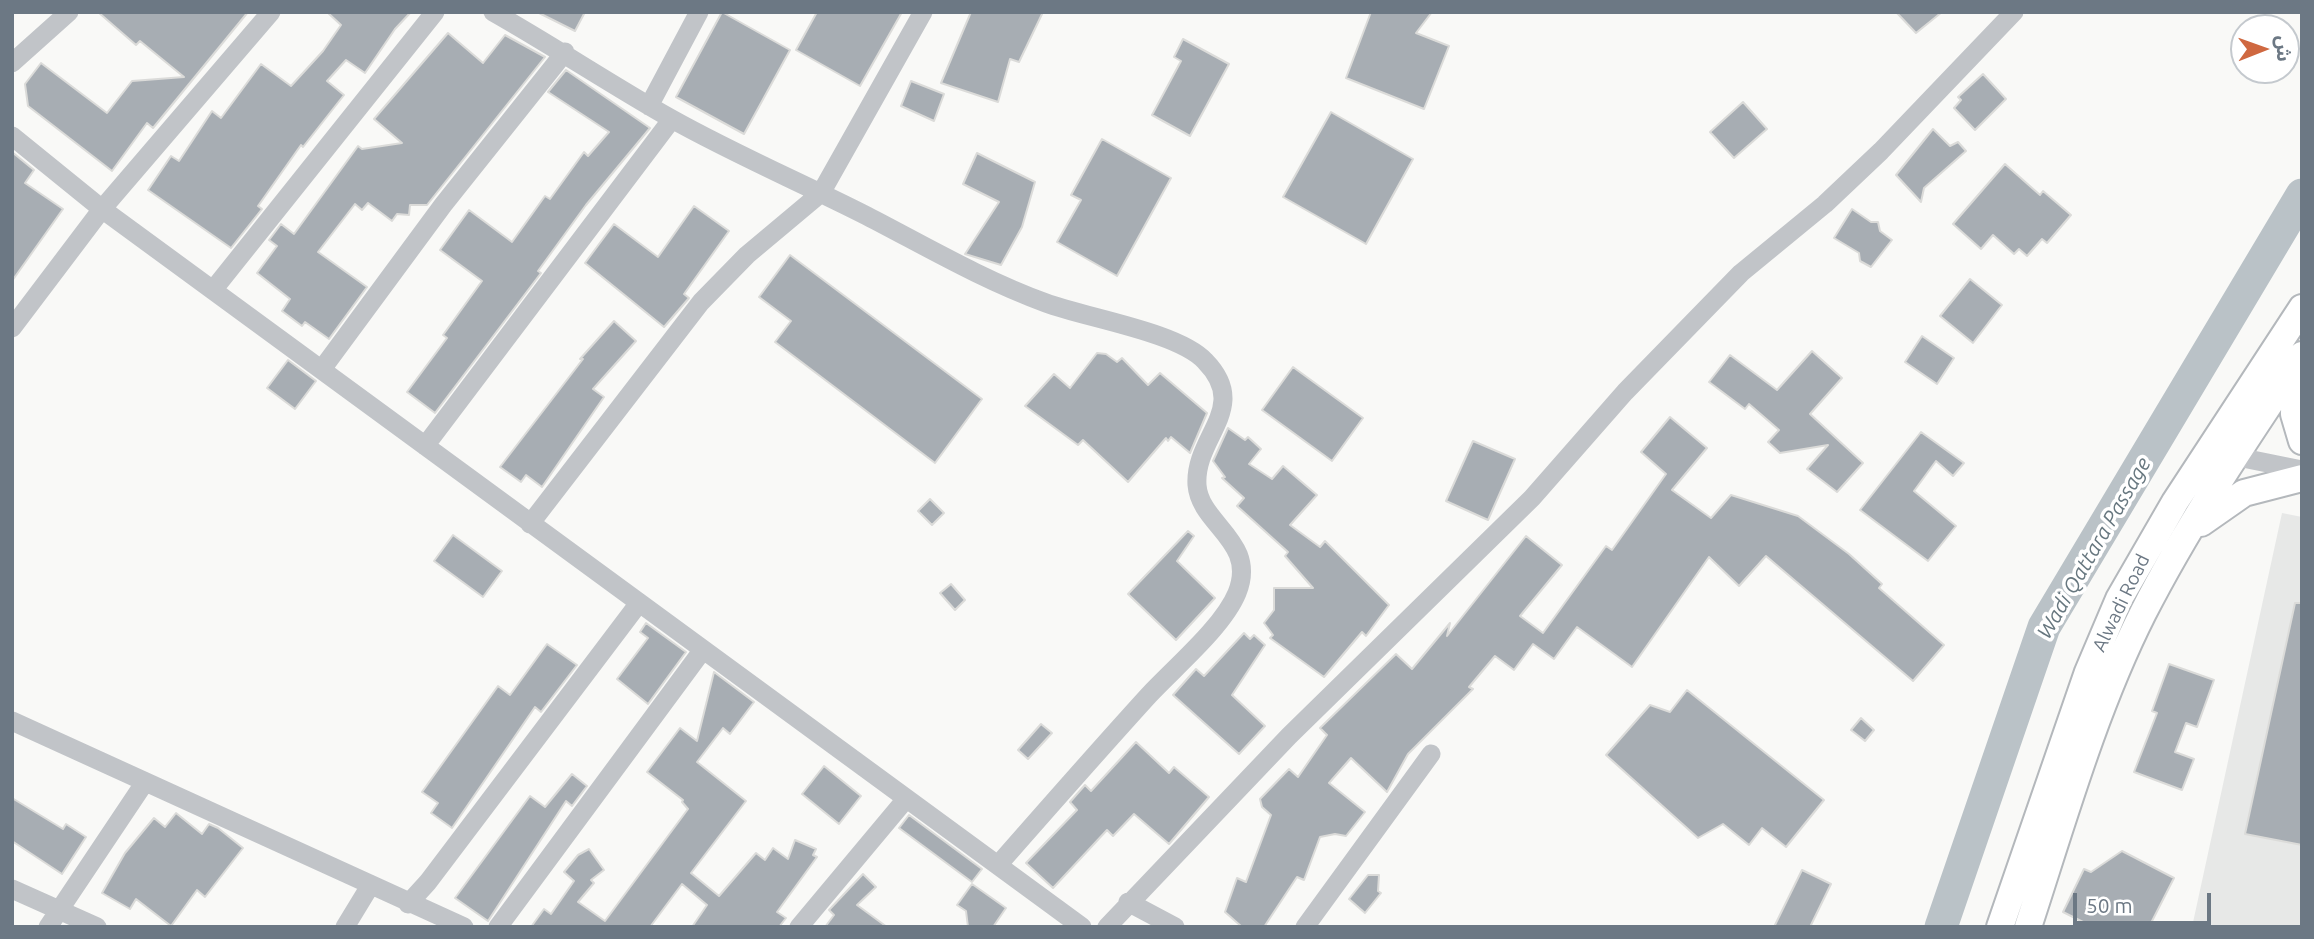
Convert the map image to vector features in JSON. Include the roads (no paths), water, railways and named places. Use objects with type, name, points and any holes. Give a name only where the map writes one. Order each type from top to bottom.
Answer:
[{"type":"main road","name":"Alwadi Road","points":[[2000,927],[2088,672],[2111,618],[2149,545],[2302,308]]},
{"type":"main road","name":"Alwadi Road","points":[[2028,927],[2115,676],[2143,613],[2234,457],[2298,360]]},
{"type":"main road","points":[[2298,360],[2294,414],[2302,441]]},
{"type":"main road","points":[[2182,542],[2203,520],[2244,493],[2302,478]]},
{"type":"street","points":[[12,63],[69,12]]},
{"type":"street","points":[[12,328],[102,209],[271,12]]},
{"type":"street","points":[[213,290],[435,12]]},
{"type":"street","points":[[493,12],[565,52],[672,119],[999,286],[1068,311],[1168,339],[1202,357],[1224,387],[1224,401],[1201,465],[1197,488],[1206,507],[1235,544],[1240,565],[1237,595],[1217,622],[1109,738],[998,865]]},
{"type":"street","points":[[649,106],[699,12]]},
{"type":"street","points":[[530,524],[701,302],[747,255],[821,193],[923,12]]},
{"type":"street","points":[[1107,927],[1289,736],[1532,498],[1625,392],[1731,283],[1881,151],[2014,12]]},
{"type":"street","points":[[322,369],[443,205],[565,52]]},
{"type":"street","points":[[425,446],[672,119]]},
{"type":"street","points":[[12,136],[102,209],[1082,927]]},
{"type":"street","points":[[2208,451],[2302,470]]},
{"type":"street","points":[[408,904],[428,882],[639,603]]},
{"type":"street","points":[[498,927],[702,651]]},
{"type":"street","points":[[12,720],[251,828],[408,904],[464,927]]},
{"type":"street","points":[[1305,927],[1431,754]]},
{"type":"street","points":[[48,927],[145,782]]},
{"type":"street","points":[[799,927],[906,799]]},
{"type":"street","points":[[345,927],[370,886]]},
{"type":"street","points":[[12,889],[97,927]]},
{"type":"street","points":[[1128,902],[1175,927]]},
{"type":"waterway","name":"Wadi Qattara Passage","points":[[1941,927],[2044,627],[2302,195]]}]
